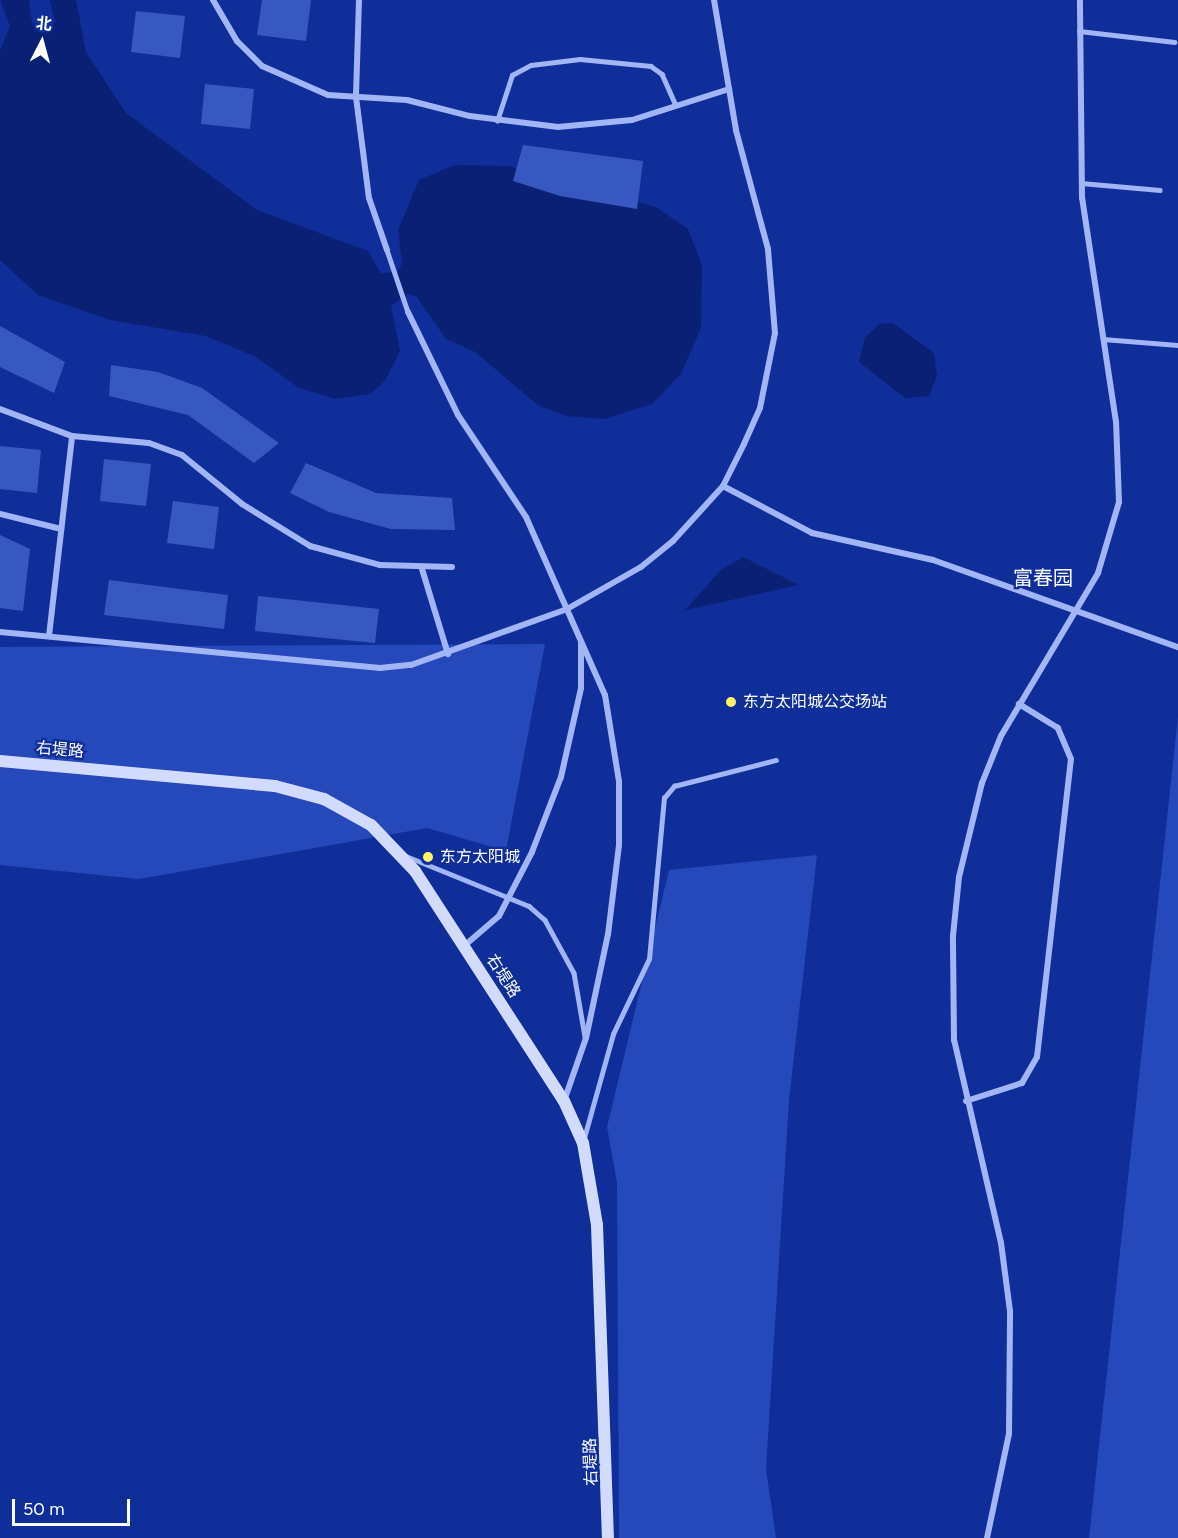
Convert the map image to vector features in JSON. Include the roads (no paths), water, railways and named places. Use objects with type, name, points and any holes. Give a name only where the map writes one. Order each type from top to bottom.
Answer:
[{"type":"main road","name":"右堤路","points":[[0,761],[275,786],[324,799],[370,825],[401,854],[464,946],[564,1101],[583,1143],[597,1225],[608,1538]]},
{"type":"street","points":[[213,0],[237,41],[262,66],[293,84],[356,97],[407,100],[497,121],[595,126],[729,89]]},
{"type":"street","points":[[359,0],[356,97],[369,198],[387,250]]},
{"type":"street","points":[[0,632],[380,668],[448,654],[567,609],[641,567],[723,486],[760,408],[775,333],[768,249],[729,89],[714,0]]},
{"type":"street","points":[[987,1538],[1009,1434],[1010,1311],[1001,1243],[966,1101],[952,984],[959,877],[982,783],[1019,704],[1077,610],[1112,538],[1119,502],[1116,422],[1081,183],[1080,0]]},
{"type":"street","points":[[408,312],[458,415],[526,517],[605,696],[619,803],[608,934],[586,1038],[564,1101]]},
{"type":"street","points":[[0,409],[72,436],[148,443],[182,455],[242,504],[310,546],[346,558],[422,569],[452,567]]},
{"type":"street","points":[[49,636],[72,436]]},
{"type":"street","points":[[723,486],[812,533],[933,560],[1178,647]]},
{"type":"street","points":[[0,514],[61,529]]},
{"type":"street","points":[[422,569],[448,654]]},
{"type":"street","points":[[464,946],[499,916],[561,777],[581,688],[581,639]]},
{"type":"street","points":[[966,1101],[1022,1083],[1037,1057],[1071,759],[1058,728],[1019,704]]},
{"type":"lane","points":[[1079,31],[1174,42]]},
{"type":"lane","points":[[497,121],[512,75],[531,65],[580,59],[651,66],[662,74],[676,105]]},
{"type":"lane","points":[[1081,183],[1160,190]]},
{"type":"lane","points":[[387,250],[408,312]]},
{"type":"lane","points":[[1103,339],[1178,345]]},
{"type":"lane","points":[[583,1143],[613,1035],[649,958],[664,798],[674,786],[776,760]]},
{"type":"lane","points":[[401,854],[508,897],[545,920],[562,944],[574,973],[586,1038]]},
{"type":"place","name":"东方太阳城公交场站","points":[[731,702]]},
{"type":"place","name":"东方太阳城","points":[[428,857]]},
{"type":"district","name":"富春园","points":[[1043,578]]}]
